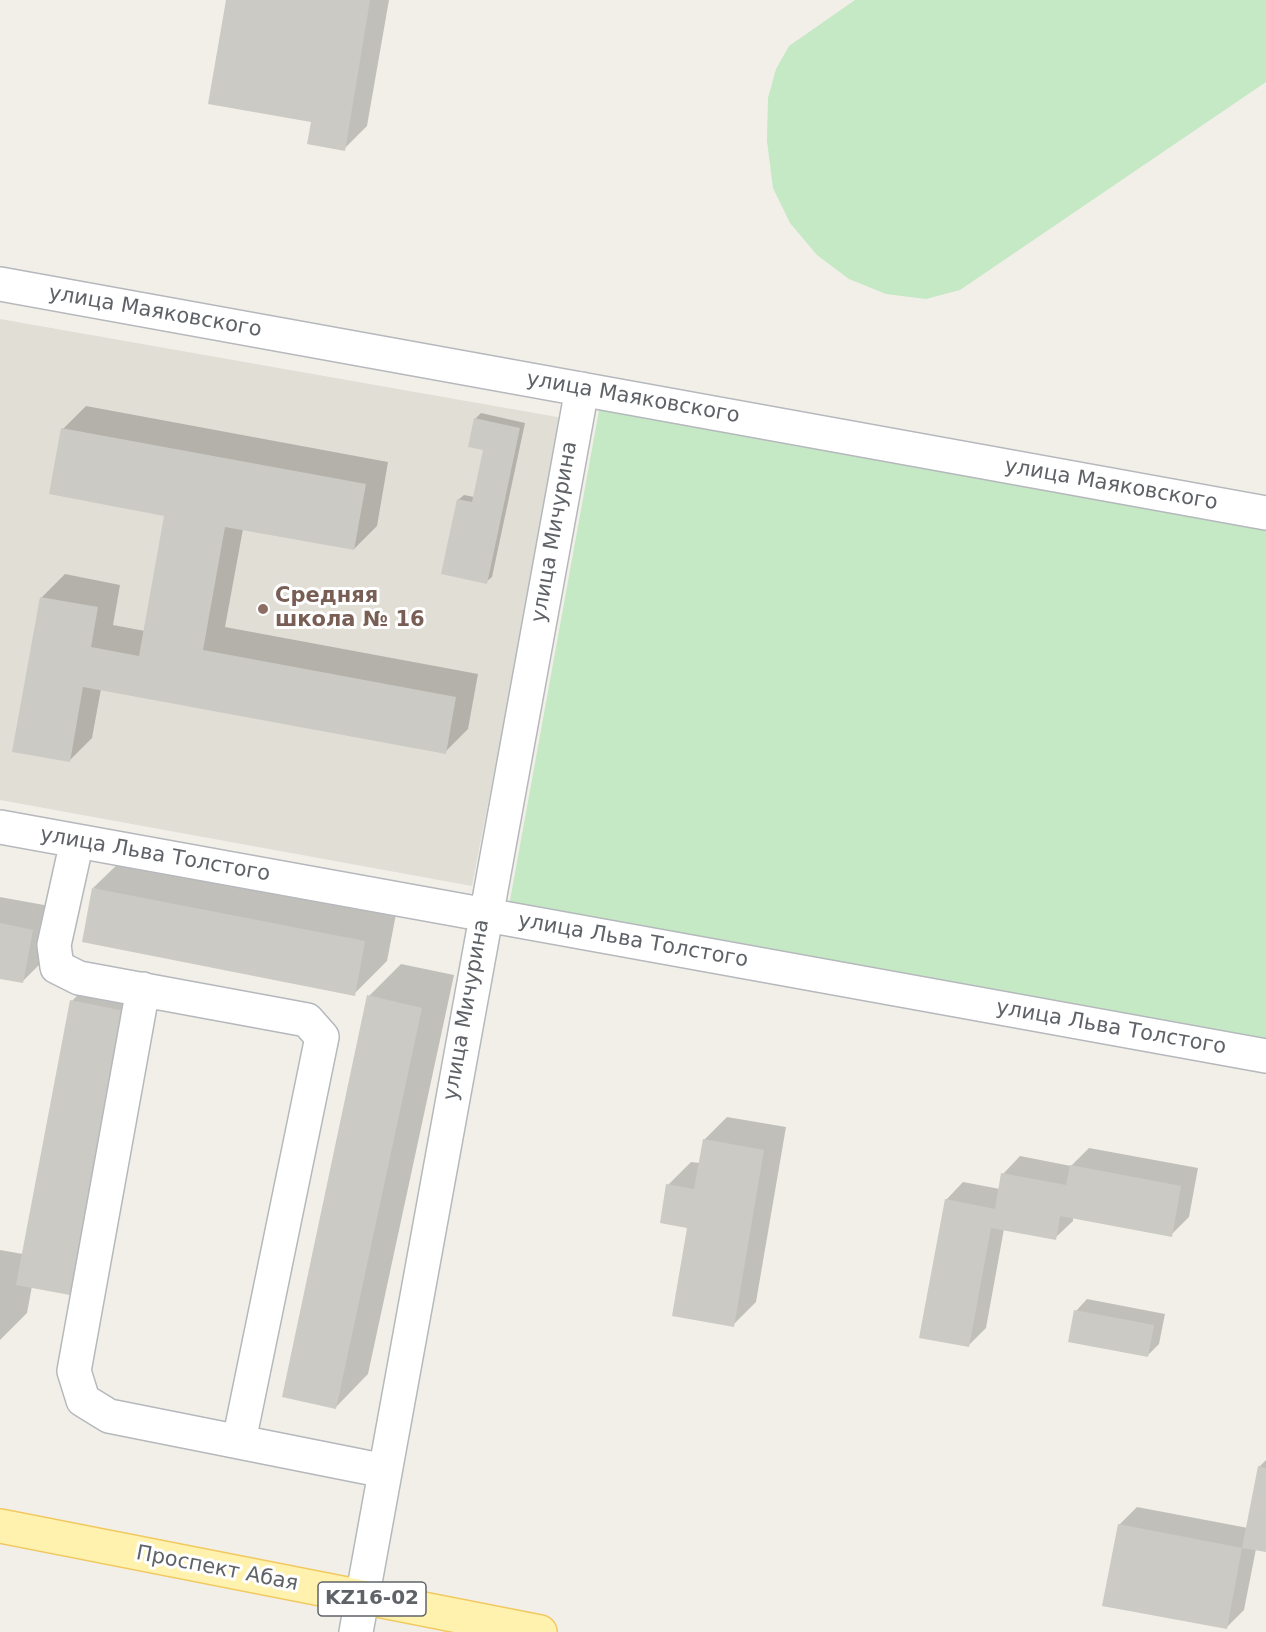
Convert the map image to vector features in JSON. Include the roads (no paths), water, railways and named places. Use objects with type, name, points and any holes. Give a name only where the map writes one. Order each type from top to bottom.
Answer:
[{"type":"main road","name":"Проспект Абая","points":[[0,1526],[540,1632]]},
{"type":"street","name":"улица Маяковского","points":[[0,284],[1266,513]]},
{"type":"street","name":"улица Мичурина","points":[[356,1632],[582,389]]},
{"type":"street","name":"улица Льва Толстого","points":[[0,827],[1266,1056]]},
{"type":"street","points":[[77,841],[54,945],[57,968],[80,978],[307,1020],[322,1037],[239,1441]]},
{"type":"street","points":[[143,989],[74,1371],[83,1401],[109,1416],[385,1471]]},
{"type":"place","name":"Средняя школа № 16","points":[[263,609]]}]
